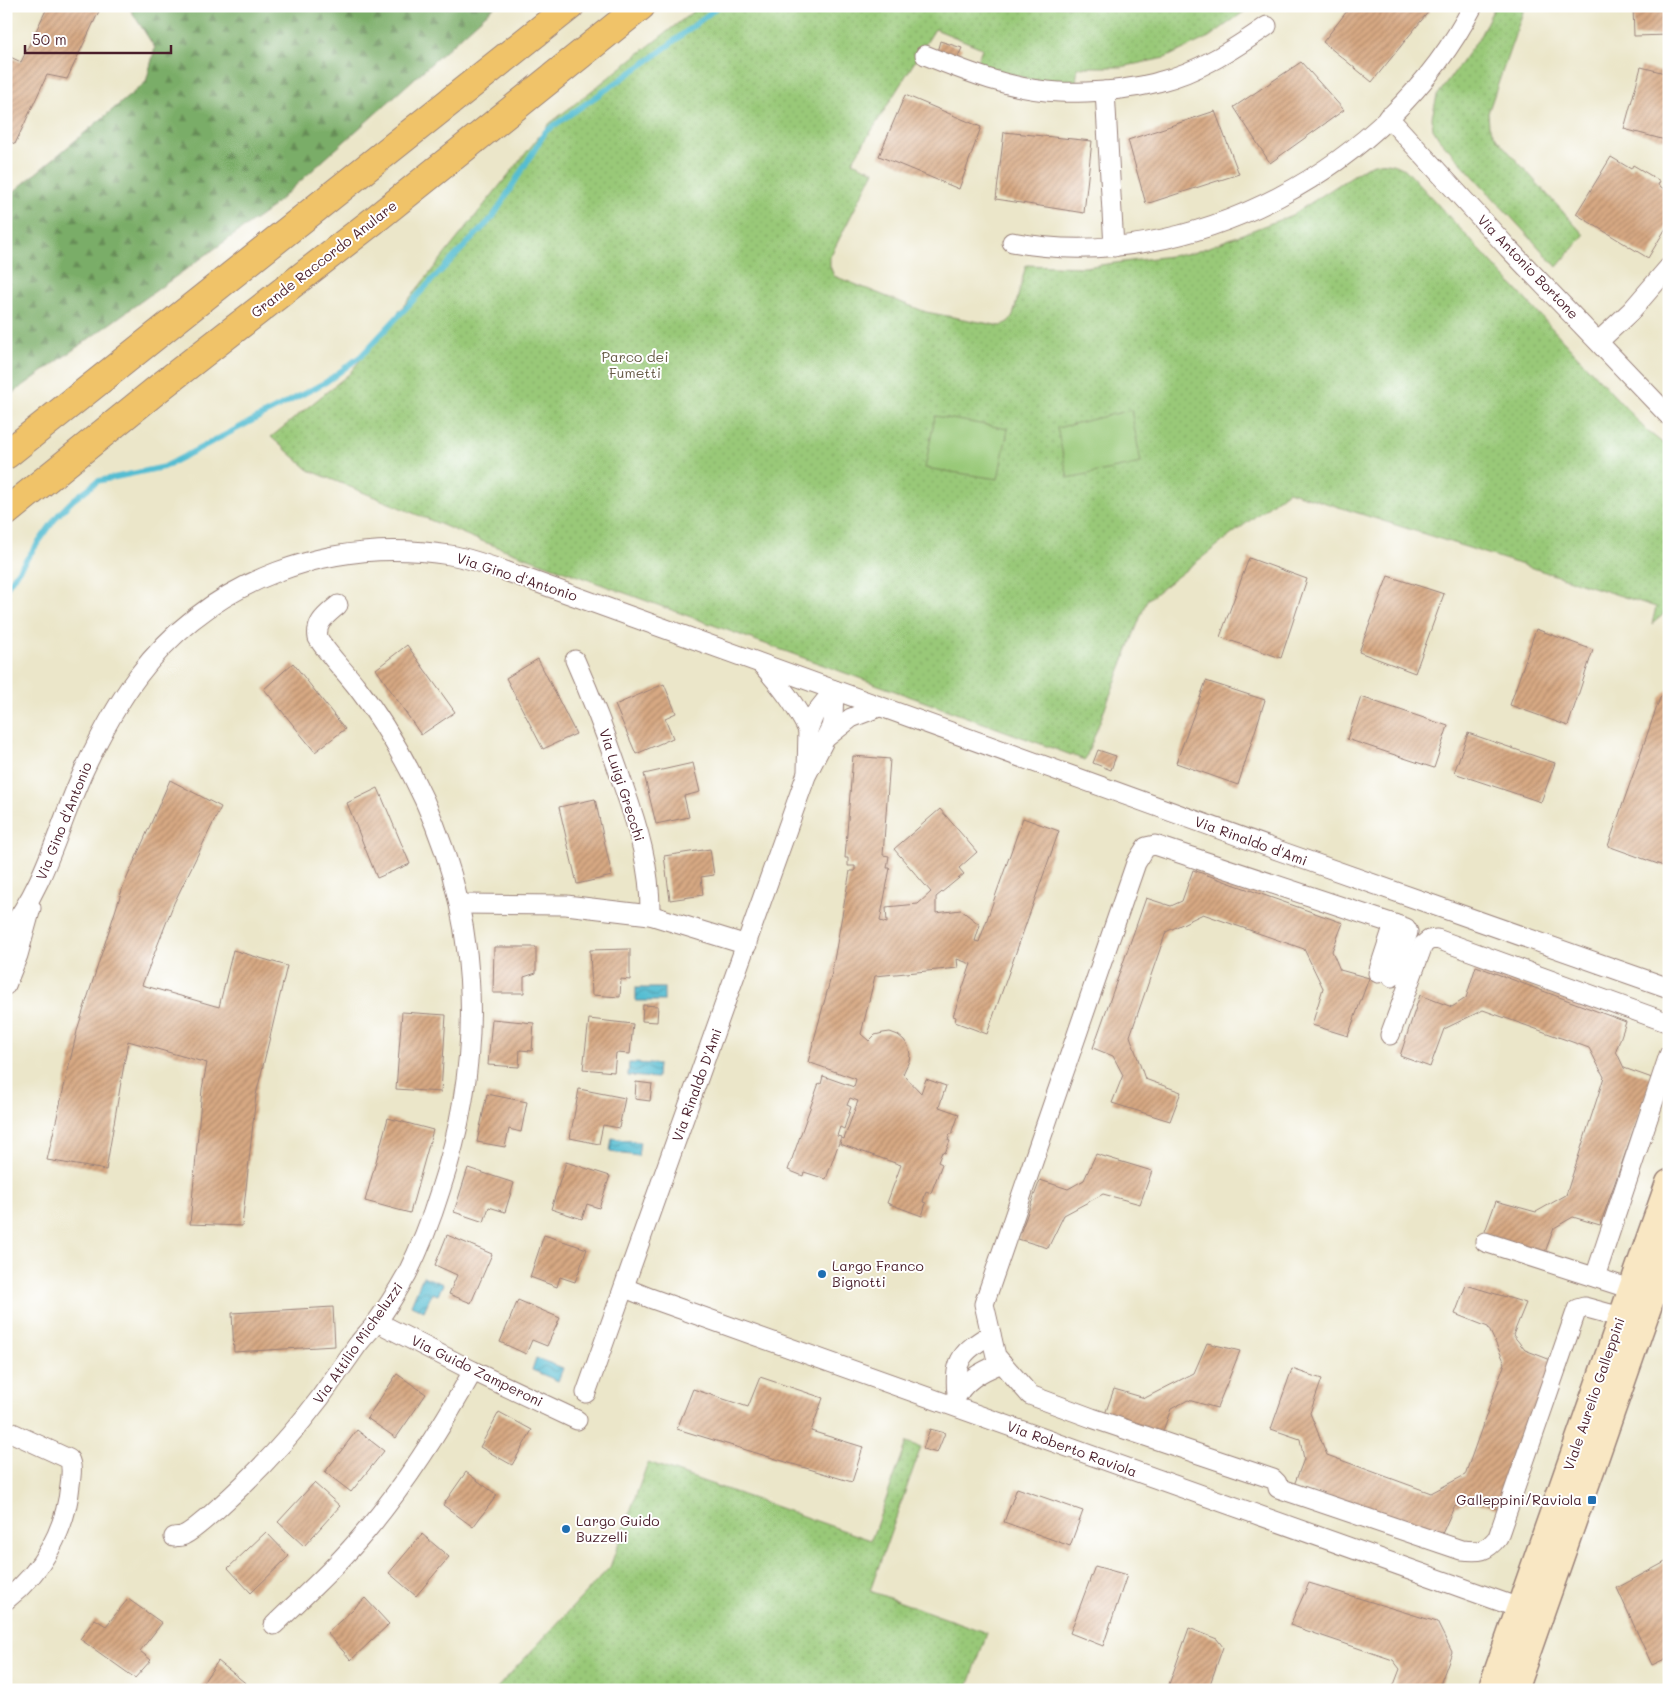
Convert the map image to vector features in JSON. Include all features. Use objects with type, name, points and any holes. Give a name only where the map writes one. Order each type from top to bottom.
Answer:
[{"type":"highway","points":[[6,455],[570,6]]},
{"type":"highway","name":"Grande Raccordo Anulare","points":[[6,512],[164,384],[372,222],[641,6]]},
{"type":"street","points":[[1012,242],[1062,248],[1114,247],[1171,237],[1211,226],[1270,201],[1328,168],[1388,117],[1431,71],[1473,6]]},
{"type":"street","points":[[925,55],[965,71],[1007,84],[1057,92],[1105,91],[1159,82],[1184,74],[1222,56],[1268,26]]},
{"type":"street","points":[[1105,91],[1114,247]]},
{"type":"street","name":"Via Antonio Bortone","points":[[1388,117],[1508,248],[1599,342],[1638,386],[1669,416]]},
{"type":"street","points":[[1599,342],[1631,311],[1669,267]]},
{"type":"street","name":"Via Gino d'Antonio","points":[[32,896],[83,772],[117,708],[138,676],[172,638],[191,622],[225,598],[259,579],[295,565],[336,555],[381,550],[427,552],[459,557],[522,577],[834,690]]},
{"type":"street","name":"Via Attilio Micheluzzi","points":[[174,1537],[184,1535],[206,1518],[247,1482],[281,1447],[377,1322],[406,1275],[431,1218],[447,1170],[461,1115],[467,1076],[471,1025],[468,959],[460,904],[434,823],[406,764],[366,699],[318,638],[317,628],[320,621],[338,606]]},
{"type":"street","name":"Via Luigi Grecchi","points":[[575,660],[605,732],[636,822],[649,882],[650,915]]},
{"type":"street","points":[[758,661],[786,692],[808,730]]},
{"type":"street","name":"Via Rinaldo d'Ami","points":[[834,690],[1289,855],[1669,988]]},
{"type":"street","name":"Via Rinaldo D'Ami","points":[[806,776],[808,730],[814,715],[834,690]]},
{"type":"street","name":"Via Rinaldo D'Ami","points":[[586,1393],[806,776],[827,737],[832,722],[834,690]]},
{"type":"street","name":"Via Rinaldo D'Ami","points":[[827,737],[851,718],[879,707]]},
{"type":"street","points":[[1385,975],[1394,924],[1155,845],[1146,847],[1136,863],[984,1304],[996,1356],[1030,1395],[1101,1421],[1273,1478],[1278,1488],[1461,1550],[1479,1552],[1491,1546],[1498,1537],[1577,1309],[1584,1307],[1621,1316]]},
{"type":"street","points":[[6,934],[32,896]]},
{"type":"street","points":[[6,985],[24,936],[32,896]]},
{"type":"street","points":[[460,904],[566,905],[650,915],[747,945]]},
{"type":"street","points":[[1390,1035],[1424,945],[1429,940],[1437,938],[1669,1023]]},
{"type":"street","points":[[1595,1277],[1669,1055]]},
{"type":"street","name":"Viale Aurelio Galleppini","points":[[1491,1690],[1669,1183]]},
{"type":"street","points":[[1485,1242],[1631,1290]]},
{"type":"street","name":"Viale Aurelio Galleppini","points":[[1514,1690],[1669,1247]]},
{"type":"street","name":"Via Roberto Raviola","points":[[625,1288],[650,1298],[955,1399],[1064,1446],[1519,1608]]},
{"type":"street","name":"Via Guido Zamperoni","points":[[377,1322],[473,1371],[577,1420]]},
{"type":"street","points":[[955,1399],[955,1375],[963,1355],[977,1342],[991,1334]]},
{"type":"street","points":[[955,1399],[970,1380],[983,1371],[1002,1363]]},
{"type":"street","points":[[274,1625],[338,1563],[368,1529],[428,1448],[452,1410],[473,1371]]},
{"type":"street","points":[[6,1430],[69,1459],[72,1463],[72,1471],[66,1511],[54,1542],[35,1571],[6,1600]]},
{"type":"green space","points":[[128,6],[495,6],[266,212],[6,398],[6,198],[146,82],[155,48]]},
{"type":"green space","name":"Parco dei Fumetti","points":[[700,6],[1252,6],[1209,37],[1165,58],[1121,67],[1078,67],[1076,82],[1041,82],[976,65],[982,48],[935,29],[852,162],[874,171],[830,257],[830,266],[834,276],[926,312],[1001,326],[1013,316],[1026,265],[1084,267],[1193,253],[1292,215],[1366,167],[1377,163],[1390,163],[1405,169],[1646,430],[1669,448],[1669,610],[1652,624],[1656,607],[1288,491],[1147,600],[1085,760],[476,539],[309,470],[271,437],[349,374],[549,124]]},
{"type":"green space","points":[[1495,6],[1525,6],[1488,113],[1489,126],[1497,139],[1584,235],[1557,267],[1439,139],[1433,129],[1432,117],[1437,96],[1479,38]]},
{"type":"green space","points":[[1131,410],[1141,463],[1068,478],[1057,428]]},
{"type":"green space","points":[[935,416],[1008,429],[998,479],[925,468]]},
{"type":"green space","points":[[907,1442],[921,1447],[870,1591],[987,1633],[967,1690],[495,1690],[610,1567],[648,1462],[871,1540]]},
{"type":"water","points":[[636,988],[664,988],[664,1001],[636,1001]]},
{"type":"water","points":[[629,1063],[658,1064],[657,1078],[628,1076]]},
{"type":"water","points":[[612,1138],[640,1142],[638,1156],[610,1152]]},
{"type":"water","points":[[423,1276],[443,1284],[438,1295],[432,1293],[424,1311],[411,1305]]},
{"type":"water","points":[[536,1358],[563,1368],[558,1381],[532,1370]]},
{"type":"building","points":[[48,6],[95,6],[100,9],[67,79],[47,75],[15,144],[6,140],[6,55],[21,62]]},
{"type":"building","points":[[1351,6],[1422,6],[1429,11],[1372,82],[1323,42]]},
{"type":"building","points":[[1633,6],[1669,6],[1669,35],[1634,36]]},
{"type":"building","points":[[940,41],[962,48],[956,61],[937,52]]},
{"type":"building","points":[[1301,62],[1344,110],[1270,163],[1234,107]]},
{"type":"building","points":[[1641,67],[1669,74],[1669,141],[1624,129]]},
{"type":"building","points":[[905,95],[981,127],[959,189],[879,156]]},
{"type":"building","points":[[1215,111],[1239,174],[1146,204],[1128,140]]},
{"type":"building","points":[[1004,132],[1092,141],[1084,213],[996,199]]},
{"type":"building","points":[[1611,157],[1631,169],[1633,165],[1660,181],[1658,185],[1669,192],[1669,223],[1648,258],[1576,214]]},
{"type":"building","points":[[1249,558],[1307,579],[1281,658],[1220,637]]},
{"type":"building","points":[[1388,576],[1444,594],[1415,673],[1359,652]]},
{"type":"building","points":[[1536,629],[1593,650],[1568,726],[1510,705]]},
{"type":"building","points":[[407,645],[455,712],[421,735],[376,669]]},
{"type":"building","points":[[538,659],[576,734],[543,749],[506,678]]},
{"type":"building","points":[[293,663],[345,729],[315,752],[264,689]]},
{"type":"building","points":[[1206,681],[1265,700],[1238,785],[1176,763]]},
{"type":"building","points":[[664,684],[676,713],[665,718],[673,738],[636,754],[615,705]]},
{"type":"building","points":[[1669,688],[1669,868],[1608,846],[1660,698]]},
{"type":"building","points":[[1361,697],[1448,726],[1434,768],[1347,739]]},
{"type":"building","points":[[1468,733],[1555,763],[1541,802],[1454,773]]},
{"type":"building","points":[[1098,750],[1116,756],[1111,770],[1093,763]]},
{"type":"building","points":[[853,756],[890,759],[883,855],[889,856],[887,868],[890,868],[880,921],[887,923],[886,907],[918,904],[931,892],[894,849],[940,809],[977,852],[959,868],[964,874],[936,897],[936,913],[961,910],[980,925],[975,941],[979,942],[1023,818],[1059,831],[987,1034],[955,1022],[956,1017],[953,1016],[971,964],[957,959],[958,968],[875,976],[861,1034],[869,1041],[875,1035],[883,1033],[890,1032],[898,1035],[908,1046],[910,1054],[903,1074],[921,1093],[926,1079],[946,1086],[939,1107],[959,1114],[952,1134],[950,1134],[948,1140],[950,1141],[945,1153],[942,1152],[938,1162],[942,1164],[931,1193],[926,1191],[923,1202],[926,1203],[922,1216],[887,1203],[901,1165],[840,1144],[842,1138],[844,1139],[858,1101],[850,1098],[847,1105],[851,1107],[844,1129],[840,1127],[837,1136],[841,1137],[826,1179],[804,1172],[803,1176],[788,1170],[823,1076],[854,1087],[856,1079],[808,1062],[831,977],[850,871],[855,871],[855,866],[848,866],[848,858],[845,858]]},
{"type":"building","points":[[693,763],[700,792],[684,796],[689,817],[656,824],[644,774]]},
{"type":"building","points":[[170,780],[221,807],[174,903],[142,985],[219,1007],[233,950],[287,966],[256,1095],[242,1226],[190,1224],[202,1089],[207,1063],[128,1041],[106,1170],[47,1160],[78,1027],[123,887]]},
{"type":"building","points":[[378,788],[410,864],[377,878],[347,803]]},
{"type":"building","points":[[595,799],[612,876],[577,884],[559,807]]},
{"type":"building","points":[[710,849],[714,875],[701,877],[703,895],[670,900],[664,856]]},
{"type":"building","points":[[1193,870],[1343,923],[1332,951],[1340,970],[1369,978],[1348,1036],[1312,1025],[1323,988],[1304,949],[1203,914],[1166,932],[1130,1036],[1145,1079],[1181,1092],[1170,1121],[1112,1103],[1123,1075],[1113,1056],[1093,1048],[1146,898],[1171,906],[1182,901]]},
{"type":"building","points":[[494,947],[536,947],[536,973],[524,977],[524,993],[493,993]]},
{"type":"building","points":[[630,949],[630,980],[621,979],[620,997],[592,995],[590,950]]},
{"type":"building","points":[[1476,966],[1626,1022],[1616,1051],[1624,1068],[1652,1078],[1600,1225],[1573,1217],[1554,1228],[1544,1255],[1484,1234],[1496,1201],[1536,1212],[1566,1195],[1604,1077],[1589,1048],[1483,1010],[1444,1029],[1430,1067],[1400,1056],[1420,995],[1452,1007],[1466,998]]},
{"type":"building","points":[[643,1005],[658,1006],[657,1022],[642,1021]]},
{"type":"building","points":[[402,1012],[446,1015],[441,1092],[396,1089]]},
{"type":"building","points":[[492,1019],[534,1023],[532,1051],[520,1050],[519,1067],[488,1065]]},
{"type":"building","points":[[589,1019],[633,1024],[630,1054],[616,1053],[614,1072],[583,1069]]},
{"type":"building","points":[[636,1082],[652,1084],[650,1101],[635,1099]]},
{"type":"building","points":[[579,1089],[625,1098],[619,1128],[603,1125],[599,1144],[570,1138]]},
{"type":"building","points":[[487,1094],[527,1102],[521,1132],[509,1129],[505,1147],[477,1142]]},
{"type":"building","points":[[388,1118],[433,1130],[410,1213],[365,1201]]},
{"type":"building","points":[[1096,1154],[1152,1171],[1140,1204],[1103,1194],[1064,1215],[1048,1248],[1018,1239],[1040,1180],[1068,1189],[1084,1180]]},
{"type":"building","points":[[566,1162],[610,1176],[599,1208],[587,1204],[582,1219],[551,1209]]},
{"type":"building","points":[[468,1168],[514,1183],[505,1212],[489,1207],[484,1222],[454,1212]]},
{"type":"building","points":[[447,1235],[492,1254],[471,1303],[449,1294],[457,1275],[435,1265]]},
{"type":"building","points":[[544,1235],[587,1249],[575,1282],[560,1277],[557,1287],[530,1277]]},
{"type":"building","points":[[1466,1285],[1526,1303],[1513,1335],[1525,1350],[1556,1362],[1498,1509],[1472,1501],[1454,1507],[1441,1536],[1294,1485],[1304,1459],[1300,1439],[1271,1429],[1292,1369],[1322,1379],[1310,1413],[1327,1455],[1431,1493],[1465,1475],[1505,1363],[1488,1327],[1455,1314]]},
{"type":"building","points":[[518,1300],[560,1318],[547,1346],[532,1340],[526,1354],[500,1342]]},
{"type":"building","points":[[333,1307],[335,1346],[234,1352],[232,1313]]},
{"type":"building","points":[[1207,1343],[1240,1351],[1217,1408],[1188,1400],[1171,1409],[1161,1436],[1104,1417],[1114,1389],[1145,1398],[1194,1373]]},
{"type":"building","points":[[397,1374],[426,1394],[396,1438],[367,1418]]},
{"type":"building","points":[[760,1377],[823,1398],[811,1431],[863,1447],[852,1482],[677,1429],[693,1389],[748,1407]]},
{"type":"building","points":[[499,1412],[532,1430],[512,1465],[480,1447]]},
{"type":"building","points":[[930,1429],[945,1433],[937,1453],[923,1449]]},
{"type":"building","points":[[357,1430],[384,1451],[351,1492],[325,1472]]},
{"type":"building","points":[[466,1472],[497,1495],[473,1527],[443,1505]]},
{"type":"building","points":[[314,1483],[340,1506],[304,1546],[278,1522]]},
{"type":"building","points":[[1017,1488],[1083,1511],[1070,1546],[1004,1522]]},
{"type":"building","points":[[266,1532],[289,1556],[251,1593],[228,1568]]},
{"type":"building","points":[[422,1534],[449,1557],[416,1596],[389,1573]]},
{"type":"building","points":[[1669,1560],[1669,1657],[1652,1665],[1617,1588]]},
{"type":"building","points":[[1095,1566],[1127,1575],[1103,1646],[1070,1633]]},
{"type":"building","points":[[1309,1583],[1437,1622],[1452,1652],[1438,1690],[1392,1690],[1400,1669],[1393,1660],[1290,1625]]},
{"type":"building","points":[[365,1598],[389,1624],[351,1660],[327,1633]]},
{"type":"building","points":[[128,1599],[162,1623],[140,1651],[151,1660],[135,1678],[80,1639],[95,1619],[106,1626]]},
{"type":"building","points":[[1189,1628],[1217,1639],[1223,1647],[1208,1690],[1167,1690]]},
{"type":"building","points":[[218,1661],[254,1690],[198,1690]]},
{"type":"waterway","points":[[6,588],[58,515],[73,500],[98,481],[164,467],[326,382],[361,356],[493,217],[546,131],[652,58],[719,6]]},
{"type":"place","name":"Largo Franco Bignotti","points":[[822,1274]]},
{"type":"place","name":"Galleppini/Raviola","points":[[1592,1500]]},
{"type":"place","name":"Largo Guido Buzzelli","points":[[566,1529]]}]
